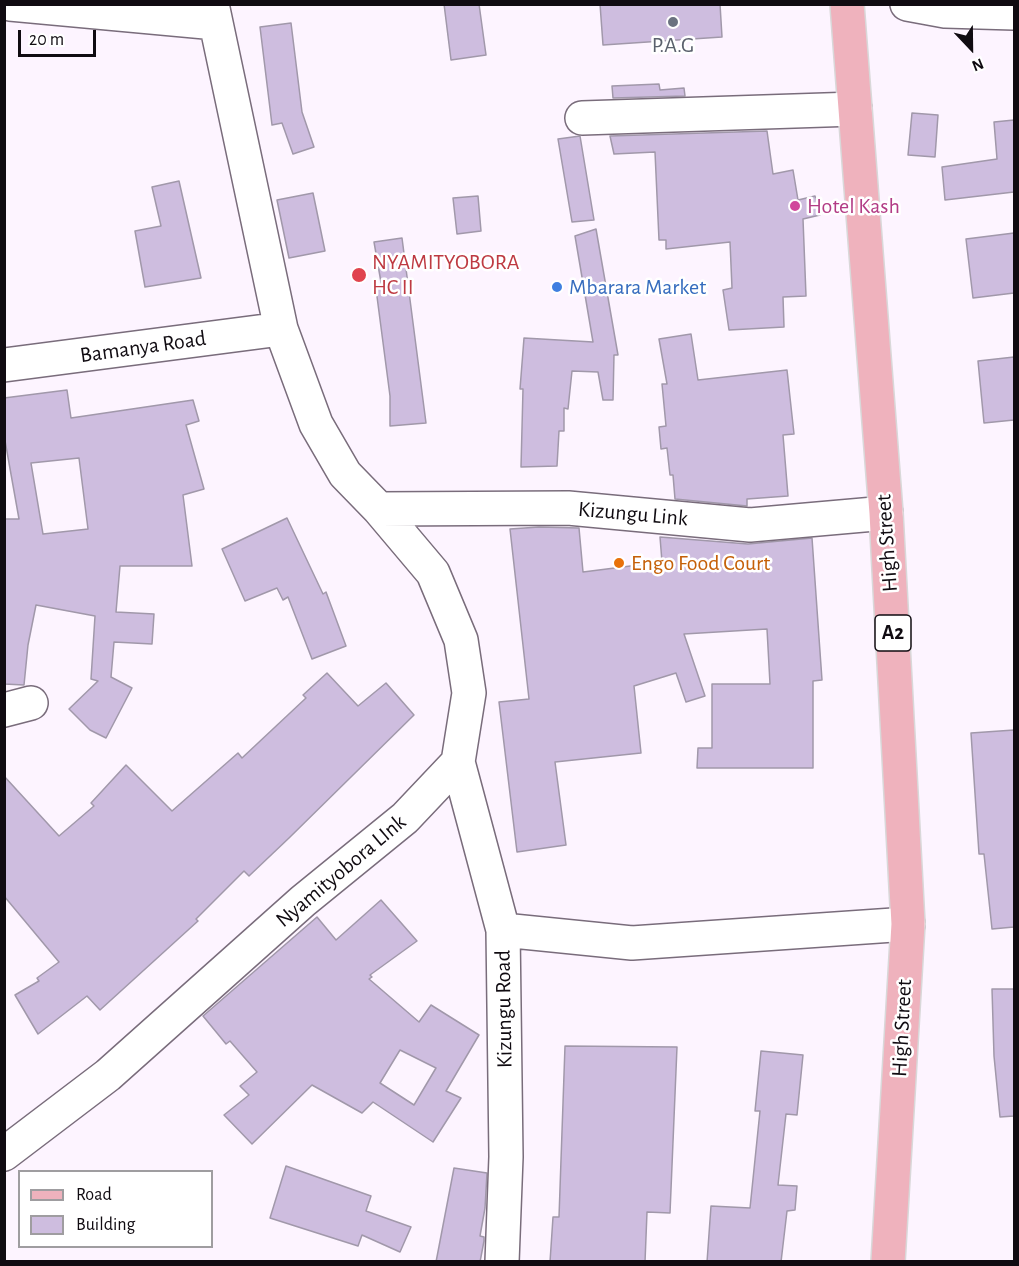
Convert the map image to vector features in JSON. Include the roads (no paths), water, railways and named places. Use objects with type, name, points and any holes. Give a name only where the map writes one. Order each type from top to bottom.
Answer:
[{"type":"main road","name":"High Street","points":[[848,4],[886,513],[908,924],[888,1262]]},
{"type":"street","points":[[10,4],[214,14],[281,329],[316,424],[345,474],[380,509],[433,573],[461,640],[469,693],[458,762]]},
{"type":"street","points":[[907,4],[945,11],[1014,13]]},
{"type":"street","points":[[582,118],[855,109]]},
{"type":"street","name":"Bamanya Road","points":[[4,365],[281,329]]},
{"type":"street","name":"Kizungu Link","points":[[380,509],[568,508],[750,525],[886,513]]},
{"type":"street","name":"Kizungu Road","points":[[458,762],[503,930],[506,1157],[502,1262]]},
{"type":"street","name":"Nyamityobora LInk","points":[[4,1154],[108,1075],[303,901],[405,818],[458,762]]},
{"type":"street","points":[[503,930],[632,943],[908,924]]},
{"type":"place","name":"P.A.G","points":[[673,22]]},
{"type":"place","name":"Hotel Kash","points":[[795,206]]},
{"type":"place","name":"NYAMITYOBORA HC II","points":[[359,275]]},
{"type":"place","name":"Mbarara Market","points":[[557,287]]},
{"type":"place","name":"Engo Food Court","points":[[619,563]]}]
